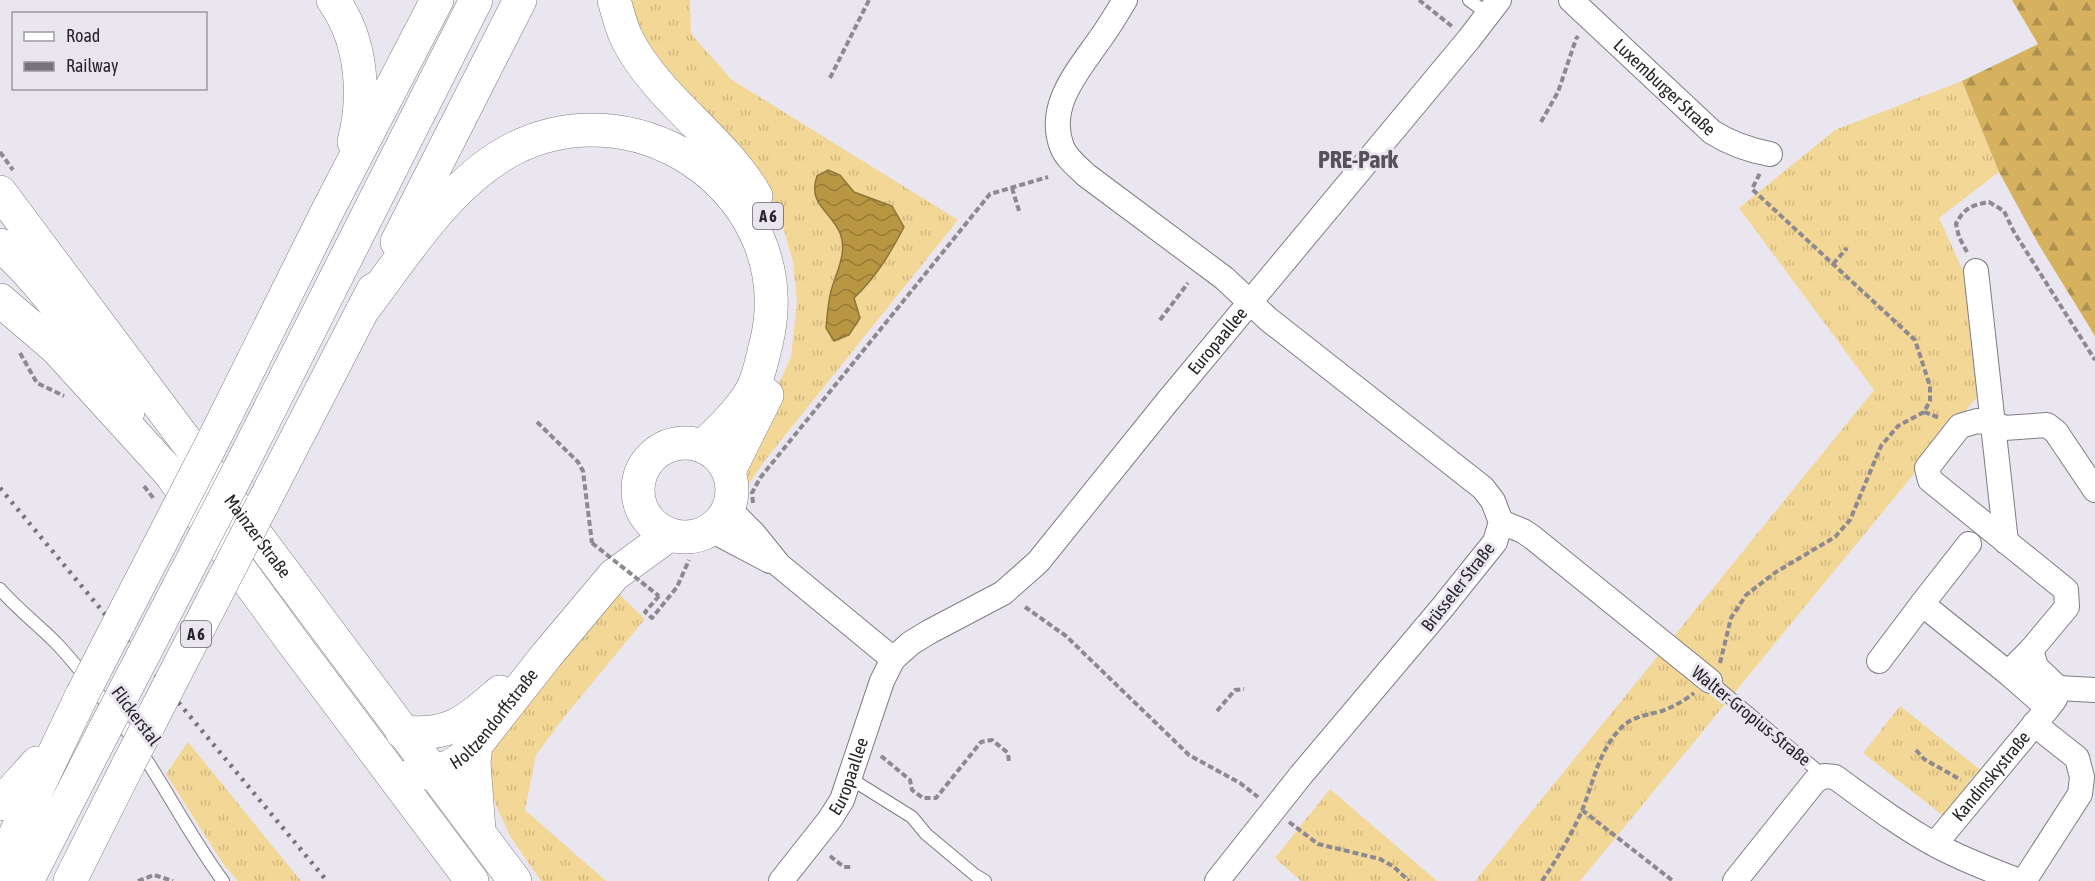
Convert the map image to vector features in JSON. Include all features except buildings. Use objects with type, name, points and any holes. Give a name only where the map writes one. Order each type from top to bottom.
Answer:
[{"type":"main road","points":[[333,0],[350,29],[355,46],[360,85],[356,134],[343,182]]},
{"type":"main road","points":[[0,871],[82,695],[437,0]]},
{"type":"main road","name":"A 6","points":[[27,881],[238,472],[476,0]]},
{"type":"main road","name":"A 6","points":[[70,881],[520,0]]},
{"type":"main road","name":"A 6","points":[[614,0],[627,39],[653,79],[703,130],[748,181],[771,221],[782,255],[788,295],[783,345],[767,395],[729,471]]},
{"type":"main road","points":[[362,311],[454,194],[482,169],[512,149],[542,137],[571,131],[602,130],[628,133],[650,139],[698,163],[723,185],[751,223],[762,248],[772,294],[770,330],[752,390],[726,423],[703,446]]},
{"type":"main road","name":"Mainzer Straße","points":[[0,192],[402,732],[516,881]]},
{"type":"main road","points":[[0,245],[37,283],[69,324],[168,471]]},
{"type":"main road","points":[[0,300],[56,348],[168,471]]},
{"type":"main road","points":[[689,442],[703,446],[722,460],[729,471],[732,490],[731,515],[690,537],[683,538],[657,525],[639,501],[637,486],[641,471],[650,458],[661,449],[674,443],[689,442]]},
{"type":"main road","name":"Mainzer Straße","points":[[168,471],[472,881]]},
{"type":"main road","name":"Holtzendorffstraße","points":[[433,772],[460,760],[476,745],[546,656],[657,525]]},
{"type":"main road","name":"Holtzendorffstraße","points":[[402,732],[442,731],[465,721],[546,656]]},
{"type":"main road","points":[[0,804],[67,728]]},
{"type":"main road","points":[[476,745],[474,762],[479,831]]},
{"type":"main road","points":[[388,769],[414,774],[433,772]]},
{"type":"street","name":"Europaallee","points":[[782,881],[842,800],[882,681],[893,659],[911,643],[1003,593],[1038,562],[1250,302],[1224,278],[1086,175],[1062,149],[1057,126],[1059,107],[1069,84],[1125,0]]},
{"type":"street","name":"Luxemburger Straße","points":[[1571,0],[1712,132],[1748,150],[1770,154]]},
{"type":"street","points":[[1250,302],[1469,39],[1485,5]]},
{"type":"street","points":[[1976,271],[2006,542]]},
{"type":"street","name":"Brüsseler Straße","points":[[1217,881],[1495,542],[1501,522],[1493,501],[1483,488],[1250,302]]},
{"type":"street","points":[[2008,673],[2031,650],[2067,607],[2066,590],[1930,480],[1927,468],[1960,426],[1977,421],[1994,423],[2004,428],[2048,425],[2056,432],[2095,490]]},
{"type":"street","points":[[731,515],[779,566],[893,659]]},
{"type":"street","name":"Walter-Gropius-Straße","points":[[1501,522],[1532,537],[1710,681]]},
{"type":"street","points":[[1879,662],[1969,544]]},
{"type":"street","points":[[1922,604],[2047,707]]},
{"type":"street","points":[[2025,881],[2080,794],[2082,777],[2078,758],[2047,707],[2031,650]]},
{"type":"street","points":[[2047,707],[2095,690]]},
{"type":"street","name":"Kandinskystraße","points":[[1935,844],[2047,707]]},
{"type":"street","points":[[1735,881],[1815,781],[1824,776]]},
{"type":"street","name":"Walter-Gropius-Straße","points":[[1824,776],[1834,777],[1935,844],[2019,881]]},
{"type":"lane","name":"Flickerstal","points":[[0,589],[14,606],[58,645],[120,722],[164,784],[208,861],[223,881]]},
{"type":"lane","name":"Walter-Gropius-Straße","points":[[1710,681],[1824,776]]},
{"type":"lane","points":[[850,779],[912,817],[926,834],[985,881]]},
{"type":"path","points":[[830,78],[869,0]]},
{"type":"path","points":[[1419,0],[1469,39]]},
{"type":"path","points":[[1541,122],[1558,93],[1576,39],[1580,34]]},
{"type":"path","points":[[1542,881],[1564,848],[1608,744],[1625,725],[1635,718],[1665,710],[1685,700],[1710,681],[1720,662],[1731,618],[1746,595],[1776,572],[1835,537],[1850,520],[1881,446],[1898,426],[1924,412],[1930,401],[1930,386],[1915,340],[1752,189],[1770,154]]},
{"type":"path","points":[[731,515],[752,493],[760,478],[990,194],[1048,177]]},
{"type":"path","points":[[1012,188],[1020,214]]},
{"type":"path","points":[[1976,271],[1959,237],[1956,224],[1962,212],[1972,205],[1989,202],[2004,211],[2014,232],[2095,360]]},
{"type":"path","points":[[1833,264],[1847,249]]},
{"type":"path","points":[[1160,320],[1188,283]]},
{"type":"path","points":[[537,422],[578,462],[583,471],[592,543],[659,596],[645,612],[652,618],[677,587],[689,560]]},
{"type":"path","points":[[1025,608],[1066,636],[1189,755],[1240,783],[1318,844],[1380,859],[1394,867],[1409,881]]},
{"type":"path","points":[[1217,711],[1235,690],[1244,689]]},
{"type":"path","points":[[881,756],[910,780],[912,790],[923,798],[936,798],[981,742],[992,740],[1008,753],[1009,762]]},
{"type":"path","points":[[1916,750],[1924,759],[1981,788]]},
{"type":"path","points":[[1582,810],[1672,881]]},
{"type":"path","points":[[830,856],[844,867],[851,867]]},
{"type":"path","points":[[138,881],[154,875],[173,881]]},
{"type":"green space","points":[[626,0],[690,0],[691,34],[732,80],[958,220],[766,459],[748,485],[747,467],[750,446],[791,357],[797,302],[793,263],[779,211],[749,164],[664,71],[644,42]]},
{"type":"green space","points":[[2012,0],[2095,0],[2095,336],[2039,245],[1999,172],[1962,81],[2038,44]]},
{"type":"green space","points":[[1962,81],[1999,172],[1939,218],[1965,275],[1977,397],[1580,881],[1475,881],[1874,390],[1739,208],[1835,130]]},
{"type":"green space","points":[[617,592],[645,619],[536,755],[525,810],[606,881],[541,881],[510,836],[495,803],[487,763],[492,750]]},
{"type":"green space","points":[[1900,706],[1983,772],[1978,779],[1971,778],[1946,818],[1863,753]]},
{"type":"green space","points":[[188,742],[301,881],[238,881],[224,865],[166,774]]},
{"type":"green space","points":[[1330,789],[1437,881],[1301,881],[1275,858]]},
{"type":"water","points":[[828,170],[840,175],[854,192],[892,206],[904,227],[882,265],[854,298],[860,318],[849,335],[834,341],[826,328],[830,296],[842,255],[842,240],[836,225],[821,207],[815,194],[817,176]]},
{"type":"railway","points":[[0,488],[327,881]]},
{"type":"district","name":"PRE-Park","points":[[1358,160]]}]
